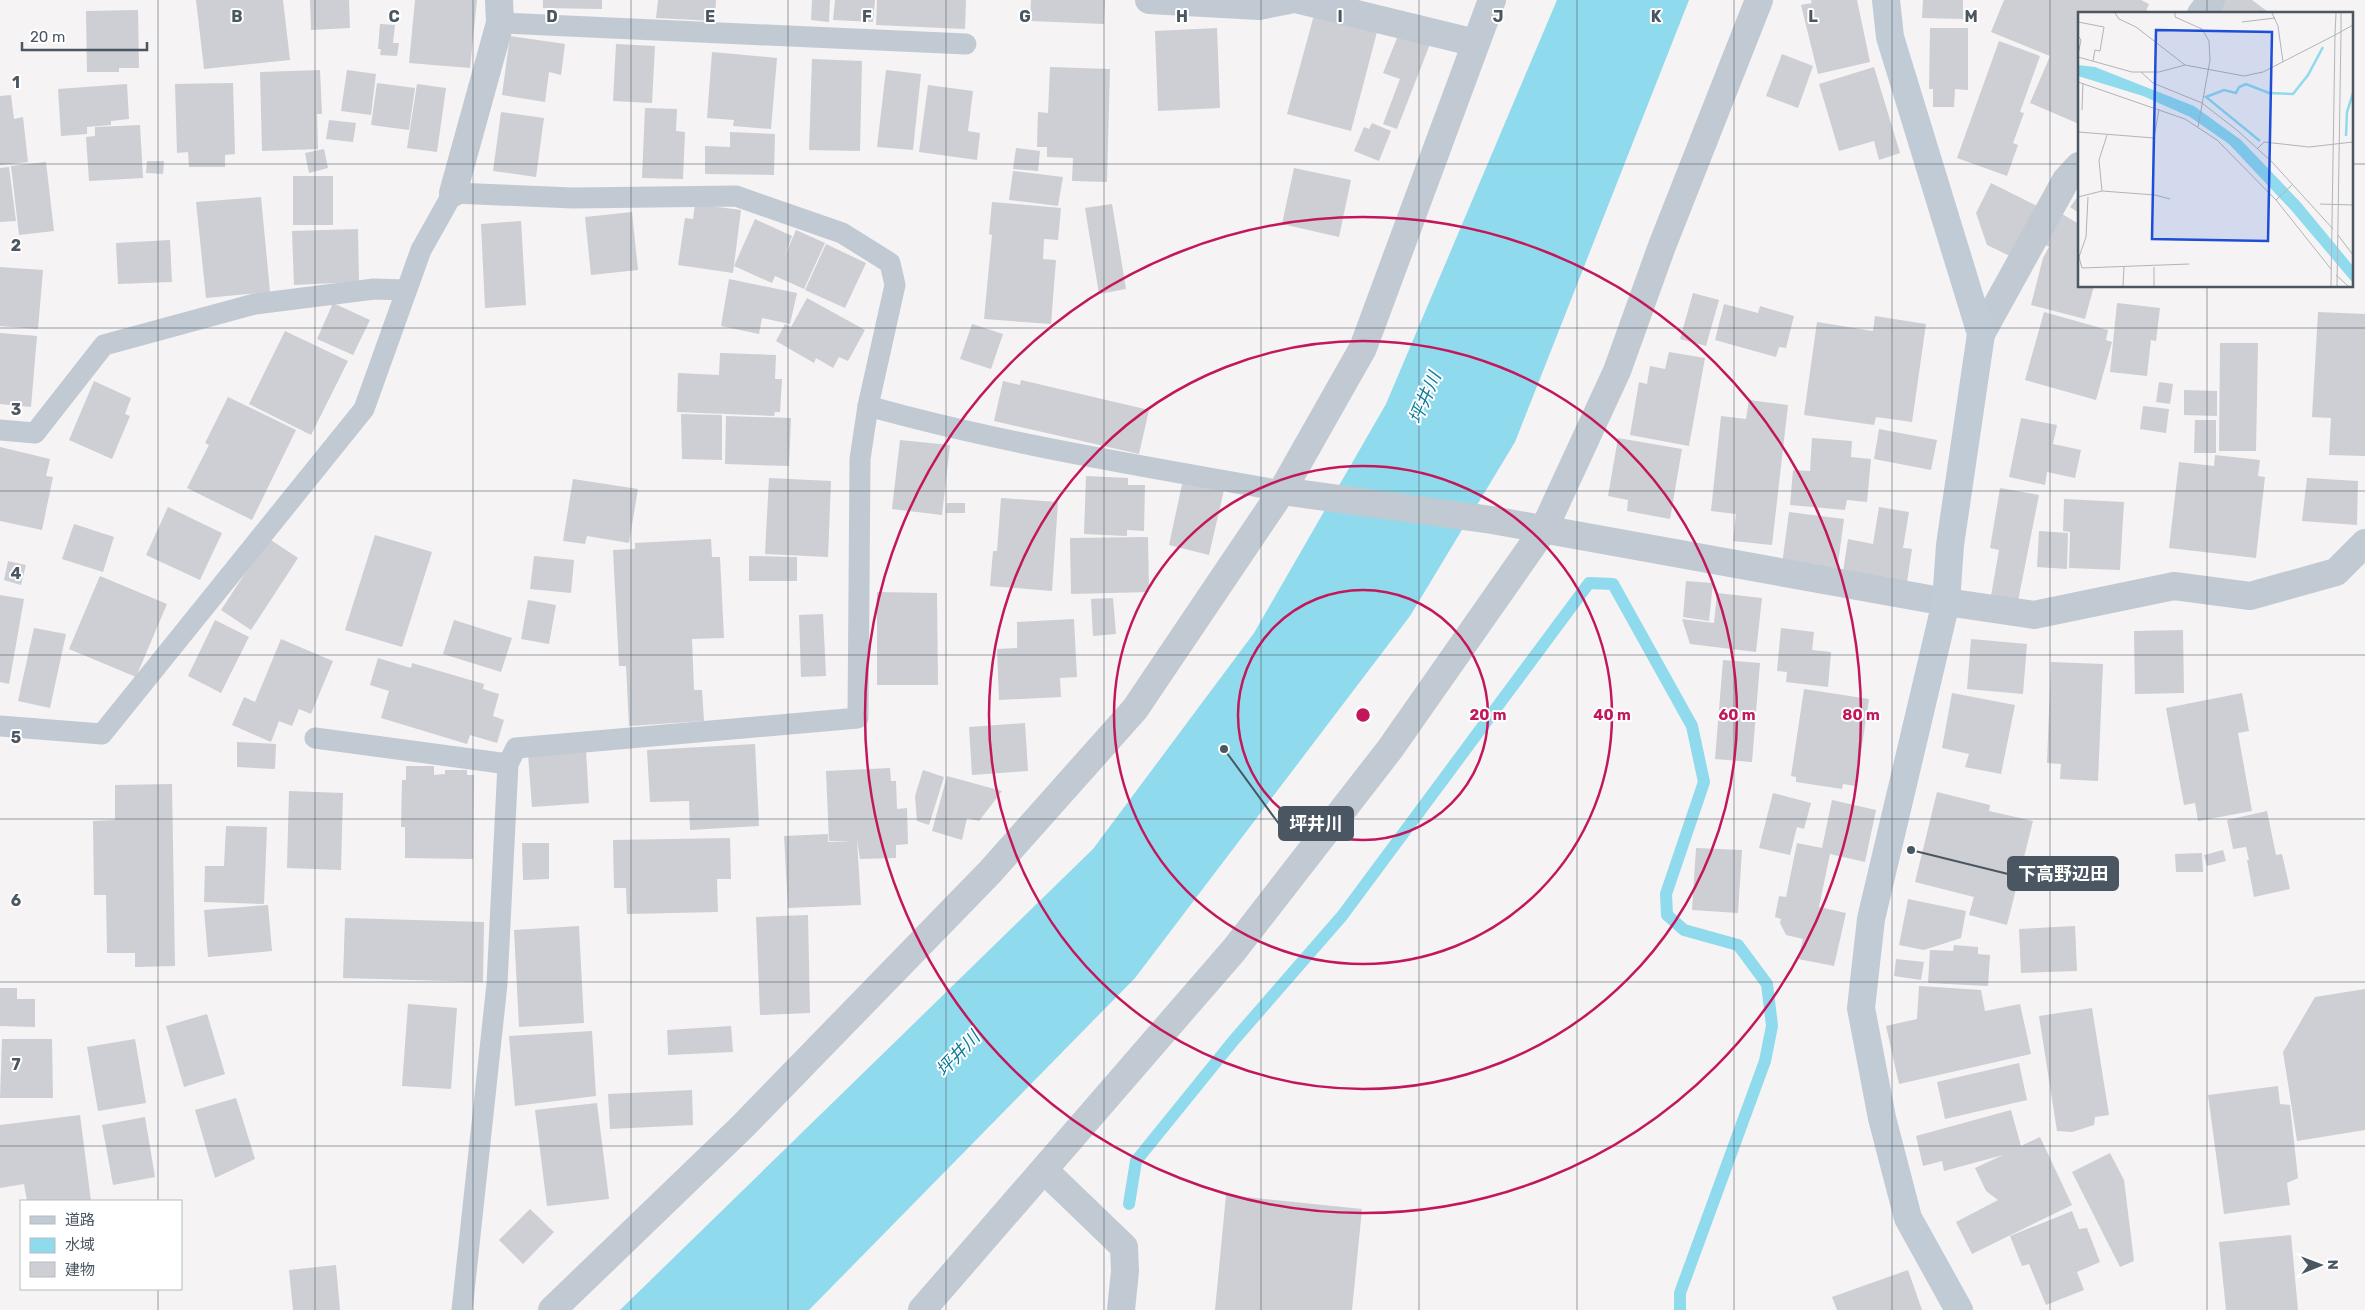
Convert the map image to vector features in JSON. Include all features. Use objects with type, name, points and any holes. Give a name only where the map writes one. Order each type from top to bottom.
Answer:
[{"type":"street","points":[[1149,0],[1259,6],[1289,0]]},
{"type":"street","points":[[1299,0],[1476,44]]},
{"type":"street","points":[[552,1310],[742,1128],[1010,850],[1135,709],[1294,493],[1363,348],[1492,0]]},
{"type":"street","points":[[922,1310],[1246,935],[1390,749],[1544,529],[1617,371],[1662,246],[1759,0]]},
{"type":"street","points":[[1886,0],[1890,37],[1981,334]]},
{"type":"street","points":[[2202,12],[2211,0]]},
{"type":"street","points":[[453,193],[500,11]]},
{"type":"street","points":[[1959,1310],[1908,1218],[1882,1118],[1861,1008],[1870,919],[1946,602],[1950,544],[1981,334],[2066,180],[2078,167]]},
{"type":"street","points":[[1294,493],[1492,520],[1946,602],[2034,615],[2174,586],[2250,596],[2336,572],[2365,543]]},
{"type":"street","points":[[1044,1170],[1124,1247],[1124,1271],[1120,1310]]},
{"type":"lane","points":[[500,11],[966,44]]},
{"type":"lane","points":[[0,726],[102,734],[364,410],[421,250],[453,193],[573,198],[736,196],[842,233],[890,263],[895,285],[868,406],[860,459],[858,718],[516,748],[508,764],[496,984],[462,1310]]},
{"type":"lane","points":[[0,430],[35,433],[104,344],[255,304],[374,289],[406,290]]},
{"type":"lane","points":[[868,406],[948,428],[1049,449],[1294,493]]},
{"type":"lane","points":[[315,738],[508,764]]},
{"type":"water","points":[[1557,0],[1689,0],[1515,442],[1410,616],[1135,978],[809,1310],[620,1310],[1093,849],[1254,633],[1386,404]]},
{"type":"building","points":[[196,0],[283,0],[290,60],[204,69]]},
{"type":"building","points":[[310,0],[349,0],[350,28],[311,30]]},
{"type":"building","points":[[415,0],[477,0],[470,68],[409,63]]},
{"type":"building","points":[[543,0],[602,0],[602,9],[543,8]]},
{"type":"building","points":[[658,0],[716,0],[715,21],[656,18]]},
{"type":"building","points":[[812,0],[830,0],[829,22],[811,20]]},
{"type":"building","points":[[835,0],[875,0],[873,22],[833,20]]},
{"type":"building","points":[[877,0],[966,0],[965,29],[876,25]]},
{"type":"building","points":[[1031,0],[1105,0],[1104,24],[1030,21]]},
{"type":"building","points":[[1811,0],[1857,0],[1870,62],[1818,74],[1801,5],[1812,3]]},
{"type":"building","points":[[1923,0],[1963,0],[1963,19],[1922,18]]},
{"type":"building","points":[[2004,0],[2141,0],[2149,4],[2146,12],[2078,12],[2078,124],[2030,103],[2050,56],[1991,32]]},
{"type":"building","points":[[2221,0],[2252,0],[2268,12],[2212,12]]},
{"type":"building","points":[[138,10],[139,68],[119,68],[119,72],[87,72],[86,11]]},
{"type":"building","points":[[1314,15],[1377,32],[1351,131],[1287,114]]},
{"type":"building","points":[[380,24],[395,25],[393,43],[399,43],[397,56],[380,55],[381,49],[378,49]]},
{"type":"building","points":[[1217,28],[1220,108],[1158,111],[1155,31]]},
{"type":"building","points":[[1930,28],[1968,28],[1968,90],[1955,89],[1954,107],[1933,107],[1933,89],[1929,89]]},
{"type":"building","points":[[1399,33],[1430,44],[1397,129],[1383,124],[1400,79],[1383,73]]},
{"type":"building","points":[[510,36],[565,44],[561,75],[549,72],[545,102],[502,95]]},
{"type":"building","points":[[1999,41],[2040,56],[2020,112],[2024,113],[2013,143],[2018,145],[2007,176],[1957,158]]},
{"type":"building","points":[[616,44],[655,46],[652,103],[613,101]]},
{"type":"building","points":[[712,52],[777,58],[771,129],[733,126],[734,120],[707,118]]},
{"type":"building","points":[[1782,54],[1813,66],[1798,108],[1766,96]]},
{"type":"building","points":[[812,59],[862,61],[860,151],[809,150]]},
{"type":"building","points":[[1050,67],[1110,69],[1107,182],[1072,181],[1073,158],[1047,157],[1047,147],[1037,147],[1038,112],[1048,113]]},
{"type":"building","points":[[1874,67],[1900,153],[1879,160],[1874,141],[1839,151],[1819,84]]},
{"type":"building","points":[[320,70],[322,114],[317,114],[318,149],[262,151],[260,72]]},
{"type":"building","points":[[347,70],[376,74],[371,115],[341,111]]},
{"type":"building","points":[[886,70],[921,74],[913,150],[877,147]]},
{"type":"building","points":[[233,83],[235,154],[225,155],[225,167],[189,167],[188,152],[177,153],[175,84]]},
{"type":"building","points":[[377,83],[415,88],[409,130],[371,125]]},
{"type":"building","points":[[127,84],[129,119],[111,121],[111,125],[87,127],[87,134],[61,136],[58,89]]},
{"type":"building","points":[[417,84],[446,88],[437,152],[407,148]]},
{"type":"building","points":[[928,85],[973,91],[968,131],[980,133],[977,160],[919,152]]},
{"type":"building","points":[[11,95],[14,119],[23,117],[28,162],[0,165],[0,96]]},
{"type":"building","points":[[645,108],[677,109],[676,131],[685,132],[683,179],[642,178]]},
{"type":"building","points":[[501,112],[544,118],[536,177],[493,171]]},
{"type":"building","points":[[329,120],[356,123],[353,142],[326,139]]},
{"type":"building","points":[[1372,123],[1391,131],[1379,161],[1354,151],[1364,127],[1369,129]]},
{"type":"building","points":[[140,125],[143,178],[89,181],[86,137],[95,136],[95,127]]},
{"type":"building","points":[[730,132],[775,134],[774,175],[705,174],[705,146],[730,147]]},
{"type":"building","points":[[1016,148],[1040,151],[1038,171],[1013,169]]},
{"type":"building","points":[[324,149],[328,168],[309,173],[305,153]]},
{"type":"building","points":[[147,161],[164,161],[163,174],[146,173]]},
{"type":"building","points":[[46,162],[54,231],[19,235],[11,166]]},
{"type":"building","points":[[9,167],[16,221],[0,222],[0,168]]},
{"type":"building","points":[[1294,168],[1351,180],[1339,237],[1282,224]]},
{"type":"building","points":[[1013,171],[1063,177],[1058,206],[1009,200]]},
{"type":"building","points":[[293,176],[333,176],[333,225],[293,225]]},
{"type":"building","points":[[1991,183],[2037,206],[2012,257],[1987,245],[1976,213]]},
{"type":"building","points":[[2078,196],[2078,212],[2070,207]]},
{"type":"building","points":[[261,197],[270,292],[206,298],[196,202]]},
{"type":"building","points":[[992,202],[1061,208],[1058,240],[1044,239],[1043,259],[1056,260],[1051,324],[984,319],[992,235],[989,234]]},
{"type":"building","points":[[695,204],[741,210],[733,273],[678,265],[685,218],[693,219]]},
{"type":"building","points":[[1112,204],[1126,289],[1099,294],[1085,208]]},
{"type":"building","points":[[632,212],[638,270],[591,275],[585,217]]},
{"type":"building","points":[[2062,214],[2078,223],[2078,288],[2093,288],[2085,319],[2031,305],[2043,258],[2049,247],[2044,244]]},
{"type":"building","points":[[755,219],[792,236],[784,258],[796,230],[825,243],[804,289],[775,276],[772,283],[734,266]]},
{"type":"building","points":[[521,221],[526,305],[485,308],[481,224]]},
{"type":"building","points":[[358,229],[359,282],[294,285],[292,231]]},
{"type":"building","points":[[170,240],[172,282],[118,284],[116,243]]},
{"type":"building","points":[[826,244],[866,263],[845,308],[805,290]]},
{"type":"building","points":[[0,267],[43,270],[38,329],[0,326]]},
{"type":"building","points":[[729,279],[797,293],[790,324],[762,318],[759,334],[721,326]]},
{"type":"building","points":[[1693,293],[1719,300],[1706,346],[1680,339]]},
{"type":"building","points":[[807,298],[865,330],[848,361],[839,357],[833,368],[816,358],[814,363],[776,341],[785,324],[791,327]]},
{"type":"building","points":[[333,303],[370,320],[353,355],[317,339]]},
{"type":"building","points":[[2117,303],[2160,308],[2156,341],[2151,340],[2147,376],[2110,372]]},
{"type":"building","points":[[1724,304],[1758,313],[1760,306],[1794,316],[1786,348],[1779,347],[1776,357],[1715,340]]},
{"type":"building","points":[[2044,312],[2108,330],[2106,340],[2112,342],[2096,400],[2025,380]]},
{"type":"building","points":[[2318,312],[2365,314],[2365,456],[2329,455],[2331,418],[2312,417]]},
{"type":"building","points":[[1875,316],[1926,324],[1912,422],[1876,417],[1874,425],[1804,415],[1817,322],[1873,331]]},
{"type":"building","points":[[972,324],[1003,334],[991,369],[960,359]]},
{"type":"building","points":[[285,331],[348,361],[311,435],[249,404]]},
{"type":"building","points":[[0,333],[37,336],[31,407],[0,404]]},
{"type":"building","points":[[2220,343],[2258,343],[2256,451],[2219,451]]},
{"type":"building","points":[[1669,352],[1705,358],[1689,446],[1630,435],[1639,382],[1647,384],[1650,366],[1665,369]]},
{"type":"building","points":[[720,353],[776,355],[775,379],[782,379],[780,412],[775,412],[774,416],[677,412],[678,373],[719,375]]},
{"type":"building","points":[[1021,380],[1149,410],[1139,454],[994,421],[1003,381],[1020,385]]},
{"type":"building","points":[[94,381],[131,398],[125,414],[130,416],[112,459],[69,440]]},
{"type":"building","points":[[2159,382],[2173,384],[2170,404],[2156,402]]},
{"type":"building","points":[[2184,390],[2217,391],[2217,416],[2184,415]]},
{"type":"building","points":[[228,397],[296,430],[252,520],[187,488],[209,445],[205,443]]},
{"type":"building","points":[[1749,400],[1788,405],[1772,545],[1733,541],[1736,514],[1711,511],[1721,416],[1746,419]]},
{"type":"building","points":[[2143,406],[2169,409],[2166,433],[2140,429]]},
{"type":"building","points":[[681,414],[722,415],[722,460],[682,459]]},
{"type":"building","points":[[726,416],[791,418],[789,466],[725,464]]},
{"type":"building","points":[[2021,418],[2057,425],[2053,444],[2081,450],[2075,478],[2047,472],[2045,485],[2009,477]]},
{"type":"building","points":[[2195,420],[2216,420],[2216,453],[2194,453]]},
{"type":"building","points":[[1879,429],[1937,440],[1931,470],[1874,459]]},
{"type":"building","points":[[1618,438],[1682,449],[1670,519],[1627,511],[1628,500],[1608,496]]},
{"type":"building","points":[[1812,438],[1852,441],[1851,457],[1871,459],[1867,502],[1847,500],[1845,510],[1790,505],[1793,470],[1810,471]]},
{"type":"building","points":[[900,440],[950,445],[942,515],[892,509]]},
{"type":"building","points":[[0,447],[50,459],[46,476],[53,477],[42,530],[0,521]]},
{"type":"building","points":[[2215,455],[2260,460],[2258,476],[2265,477],[2256,558],[2169,548],[2179,462],[2214,466]]},
{"type":"building","points":[[1086,476],[1128,478],[1128,485],[1145,485],[1144,531],[1127,530],[1127,536],[1084,534]]},
{"type":"building","points":[[769,478],[831,481],[828,557],[765,554]]},
{"type":"building","points":[[2307,478],[2358,481],[2357,525],[2302,521]]},
{"type":"building","points":[[573,479],[638,489],[629,543],[587,536],[585,544],[563,541]]},
{"type":"building","points":[[1183,480],[1224,490],[1209,555],[1169,545]]},
{"type":"building","points":[[2000,488],[2039,495],[2018,601],[1991,596],[1999,550],[1990,548]]},
{"type":"building","points":[[1001,498],[1058,502],[1052,591],[990,586],[993,551],[997,551]]},
{"type":"building","points":[[2064,499],[2124,502],[2120,570],[2069,568],[2070,532],[2063,531]]},
{"type":"building","points":[[947,503],[965,503],[965,513],[946,513]]},
{"type":"building","points":[[168,507],[222,533],[200,580],[146,555]]},
{"type":"building","points":[[1879,507],[1909,512],[1903,548],[1912,549],[1907,582],[1843,572],[1848,539],[1873,544]]},
{"type":"building","points":[[1789,512],[1844,519],[1837,571],[1782,564]]},
{"type":"building","points":[[74,524],[114,537],[103,572],[62,559]]},
{"type":"building","points":[[2039,531],[2068,533],[2067,569],[2037,567]]},
{"type":"building","points":[[375,535],[432,552],[402,647],[345,630]]},
{"type":"building","points":[[1148,537],[1149,592],[1071,594],[1070,538]]},
{"type":"building","points":[[268,538],[298,558],[251,630],[221,610]]},
{"type":"building","points":[[711,539],[712,557],[720,557],[724,638],[692,639],[694,690],[702,690],[704,721],[629,726],[626,666],[619,666],[613,550],[635,549],[635,543]]},
{"type":"building","points":[[534,556],[574,560],[571,593],[530,589]]},
{"type":"building","points":[[749,556],[797,557],[797,581],[749,581]]},
{"type":"building","points":[[8,561],[26,565],[21,585],[4,580]]},
{"type":"building","points":[[100,576],[167,604],[136,677],[69,649]]},
{"type":"building","points":[[1686,581],[1713,583],[1709,621],[1683,617]]},
{"type":"building","points":[[877,592],[937,593],[938,685],[877,685]]},
{"type":"building","points":[[1717,593],[1762,598],[1756,652],[1690,644],[1682,619],[1714,623]]},
{"type":"building","points":[[0,595],[24,599],[9,684],[0,682]]},
{"type":"building","points":[[1113,598],[1116,634],[1093,636],[1091,599]]},
{"type":"building","points":[[528,600],[556,605],[549,644],[521,639]]},
{"type":"building","points":[[823,614],[826,676],[801,677],[799,615]]},
{"type":"building","points":[[1074,619],[1077,677],[1060,678],[1061,697],[999,700],[997,649],[1017,648],[1017,622]]},
{"type":"building","points":[[215,620],[249,637],[221,693],[188,676]]},
{"type":"building","points":[[454,620],[512,638],[501,672],[443,654]]},
{"type":"building","points":[[34,628],[66,634],[50,708],[18,701]]},
{"type":"building","points":[[1781,628],[1814,632],[1812,650],[1831,652],[1828,687],[1786,682],[1787,672],[1777,671]]},
{"type":"building","points":[[2183,630],[2184,693],[2135,694],[2134,631]]},
{"type":"building","points":[[281,639],[333,661],[311,714],[299,709],[292,726],[279,721],[271,742],[232,725],[244,697],[255,702]]},
{"type":"building","points":[[1971,639],[2027,644],[2023,694],[1967,689]]},
{"type":"building","points":[[378,658],[411,668],[412,663],[484,684],[483,689],[499,694],[493,716],[504,720],[497,743],[470,735],[467,744],[381,718],[389,691],[370,685]]},
{"type":"building","points":[[1723,660],[1760,663],[1752,762],[1715,759]]},
{"type":"building","points":[[2051,662],[2103,664],[2098,781],[2060,779],[2061,764],[2047,763]]},
{"type":"building","points":[[1804,689],[1869,699],[1856,786],[1843,784],[1842,789],[1796,782],[1796,777],[1791,776]]},
{"type":"building","points":[[1952,693],[2015,705],[2001,774],[1965,767],[1969,754],[1942,748]]},
{"type":"building","points":[[2242,693],[2249,731],[2238,733],[2252,811],[2198,821],[2195,803],[2184,805],[2166,708]]},
{"type":"building","points":[[1025,723],[1028,771],[972,775],[969,727]]},
{"type":"building","points":[[237,742],[276,744],[275,769],[237,767]]},
{"type":"building","points":[[755,744],[759,826],[690,830],[689,801],[650,802],[647,750]]},
{"type":"building","points":[[586,750],[589,803],[532,807],[528,754]]},
{"type":"building","points":[[406,766],[434,766],[434,775],[445,774],[445,770],[467,770],[467,775],[474,775],[473,859],[405,858],[405,827],[401,827],[402,780],[406,780]]},
{"type":"building","points":[[890,768],[891,781],[896,781],[897,809],[907,808],[908,844],[896,845],[896,858],[860,859],[857,840],[861,905],[788,908],[784,836],[828,834],[828,842],[853,841],[829,841],[826,771]]},
{"type":"building","points":[[923,770],[944,777],[929,825],[917,821],[915,796]]},
{"type":"building","points":[[947,776],[1002,791],[979,821],[967,818],[962,840],[932,831]]},
{"type":"building","points":[[172,784],[175,966],[135,967],[135,953],[107,953],[106,895],[94,895],[93,821],[115,820],[115,785]]},
{"type":"building","points":[[289,791],[343,793],[341,870],[287,868]]},
{"type":"building","points":[[1937,792],[1990,805],[1989,811],[2033,821],[2007,925],[1969,915],[1974,897],[1915,882]]},
{"type":"building","points":[[1773,793],[1811,803],[1804,829],[1797,827],[1790,855],[1759,848]]},
{"type":"building","points":[[1832,800],[1876,810],[1865,862],[1830,854],[1819,907],[1846,913],[1834,966],[1798,959],[1803,939],[1786,935],[1780,923],[1781,919],[1775,917],[1779,896],[1786,897],[1797,843],[1822,848]]},
{"type":"building","points":[[2267,811],[2276,855],[2282,854],[2290,889],[2254,897],[2246,847],[2233,849],[2227,820]]},
{"type":"building","points":[[226,826],[267,827],[264,904],[204,902],[205,866],[224,866]]},
{"type":"building","points":[[730,838],[731,879],[717,879],[718,912],[627,914],[626,888],[614,888],[613,840]]},
{"type":"building","points":[[522,843],[549,843],[549,879],[523,880]]},
{"type":"building","points":[[1696,848],[1742,850],[1738,913],[1692,910]]},
{"type":"building","points":[[2223,850],[2226,861],[2207,866],[2204,855]]},
{"type":"building","points":[[2202,853],[2203,872],[2176,872],[2175,854]]},
{"type":"building","points":[[1908,899],[1966,911],[1961,938],[1924,950],[1899,945]]},
{"type":"building","points":[[268,905],[272,951],[208,957],[204,910]]},
{"type":"building","points":[[808,915],[810,1013],[760,1015],[756,917]]},
{"type":"building","points":[[345,918],[484,922],[483,982],[343,978]]},
{"type":"building","points":[[579,926],[584,1023],[519,1027],[514,930]]},
{"type":"building","points":[[2075,926],[2077,971],[2021,973],[2019,929]]},
{"type":"building","points":[[1954,945],[1978,947],[1978,954],[1990,955],[1988,986],[1928,983],[1930,950],[1953,951]]},
{"type":"building","points":[[1896,959],[1924,962],[1921,980],[1894,976]]},
{"type":"building","points":[[1919,986],[1981,990],[1985,1011],[2020,1004],[2031,1054],[1899,1084],[1886,1026],[1917,1019]]},
{"type":"building","points":[[0,988],[17,988],[17,999],[35,999],[35,1027],[0,1026]]},
{"type":"building","points":[[2365,989],[2365,1130],[2297,1141],[2283,1052],[2315,997]]},
{"type":"building","points":[[408,1004],[457,1008],[451,1089],[402,1086]]},
{"type":"building","points":[[2092,1008],[2109,1115],[2095,1117],[2094,1125],[2072,1132],[2057,1131],[2039,1016]]},
{"type":"building","points":[[207,1014],[225,1074],[184,1087],[166,1026]]},
{"type":"building","points":[[731,1026],[733,1052],[668,1055],[667,1030]]},
{"type":"building","points":[[592,1031],[596,1096],[515,1106],[509,1036]]},
{"type":"building","points":[[2,1039],[52,1039],[53,1098],[0,1098]]},
{"type":"building","points":[[135,1039],[146,1103],[98,1111],[87,1047]]},
{"type":"building","points":[[2019,1063],[2027,1100],[1945,1119],[1937,1082]]},
{"type":"building","points":[[2278,1086],[2280,1104],[2290,1105],[2298,1178],[2287,1183],[2290,1205],[2224,1214],[2208,1095]]},
{"type":"building","points":[[692,1090],[693,1125],[610,1129],[608,1094]]},
{"type":"building","points":[[236,1098],[255,1159],[215,1178],[195,1110]]},
{"type":"building","points":[[597,1103],[609,1199],[547,1206],[535,1110]]},
{"type":"building","points":[[2011,1110],[2021,1146],[2040,1137],[2072,1205],[1972,1254],[1956,1222],[1998,1200],[1986,1191],[1975,1168],[2003,1155],[1944,1171],[1942,1161],[1923,1166],[1916,1136]]},
{"type":"building","points":[[80,1115],[91,1200],[27,1200],[24,1184],[0,1188],[0,1125]]},
{"type":"building","points":[[145,1117],[155,1177],[113,1185],[102,1125]]},
{"type":"building","points":[[2110,1153],[2124,1180],[2134,1261],[2120,1267],[2072,1172]]},
{"type":"building","points":[[1226,1195],[1362,1209],[1352,1310],[1215,1310]]},
{"type":"building","points":[[530,1209],[554,1232],[523,1264],[499,1240]]},
{"type":"building","points":[[2072,1211],[2079,1229],[2087,1228],[2100,1262],[2077,1272],[2084,1290],[2046,1305],[2029,1264],[2022,1266],[2010,1236]]},
{"type":"building","points":[[2291,1235],[2298,1310],[2226,1310],[2219,1242]]},
{"type":"building","points":[[336,1265],[340,1310],[293,1310],[289,1270]]},
{"type":"building","points":[[1908,1270],[1922,1310],[1837,1310],[1832,1297]]},
{"type":"waterway","points":[[1129,1204],[1136,1161],[1234,1040],[1342,916],[1589,583],[1613,584],[1692,726],[1704,782],[1666,894],[1667,915],[1684,930],[1738,945],[1767,984],[1772,1026],[1765,1061],[1680,1293],[1680,1310]]},
{"type":"place","name":"坪井川","points":[[1224,749]]},
{"type":"place","name":"下高野辺田","points":[[1911,850]]}]
